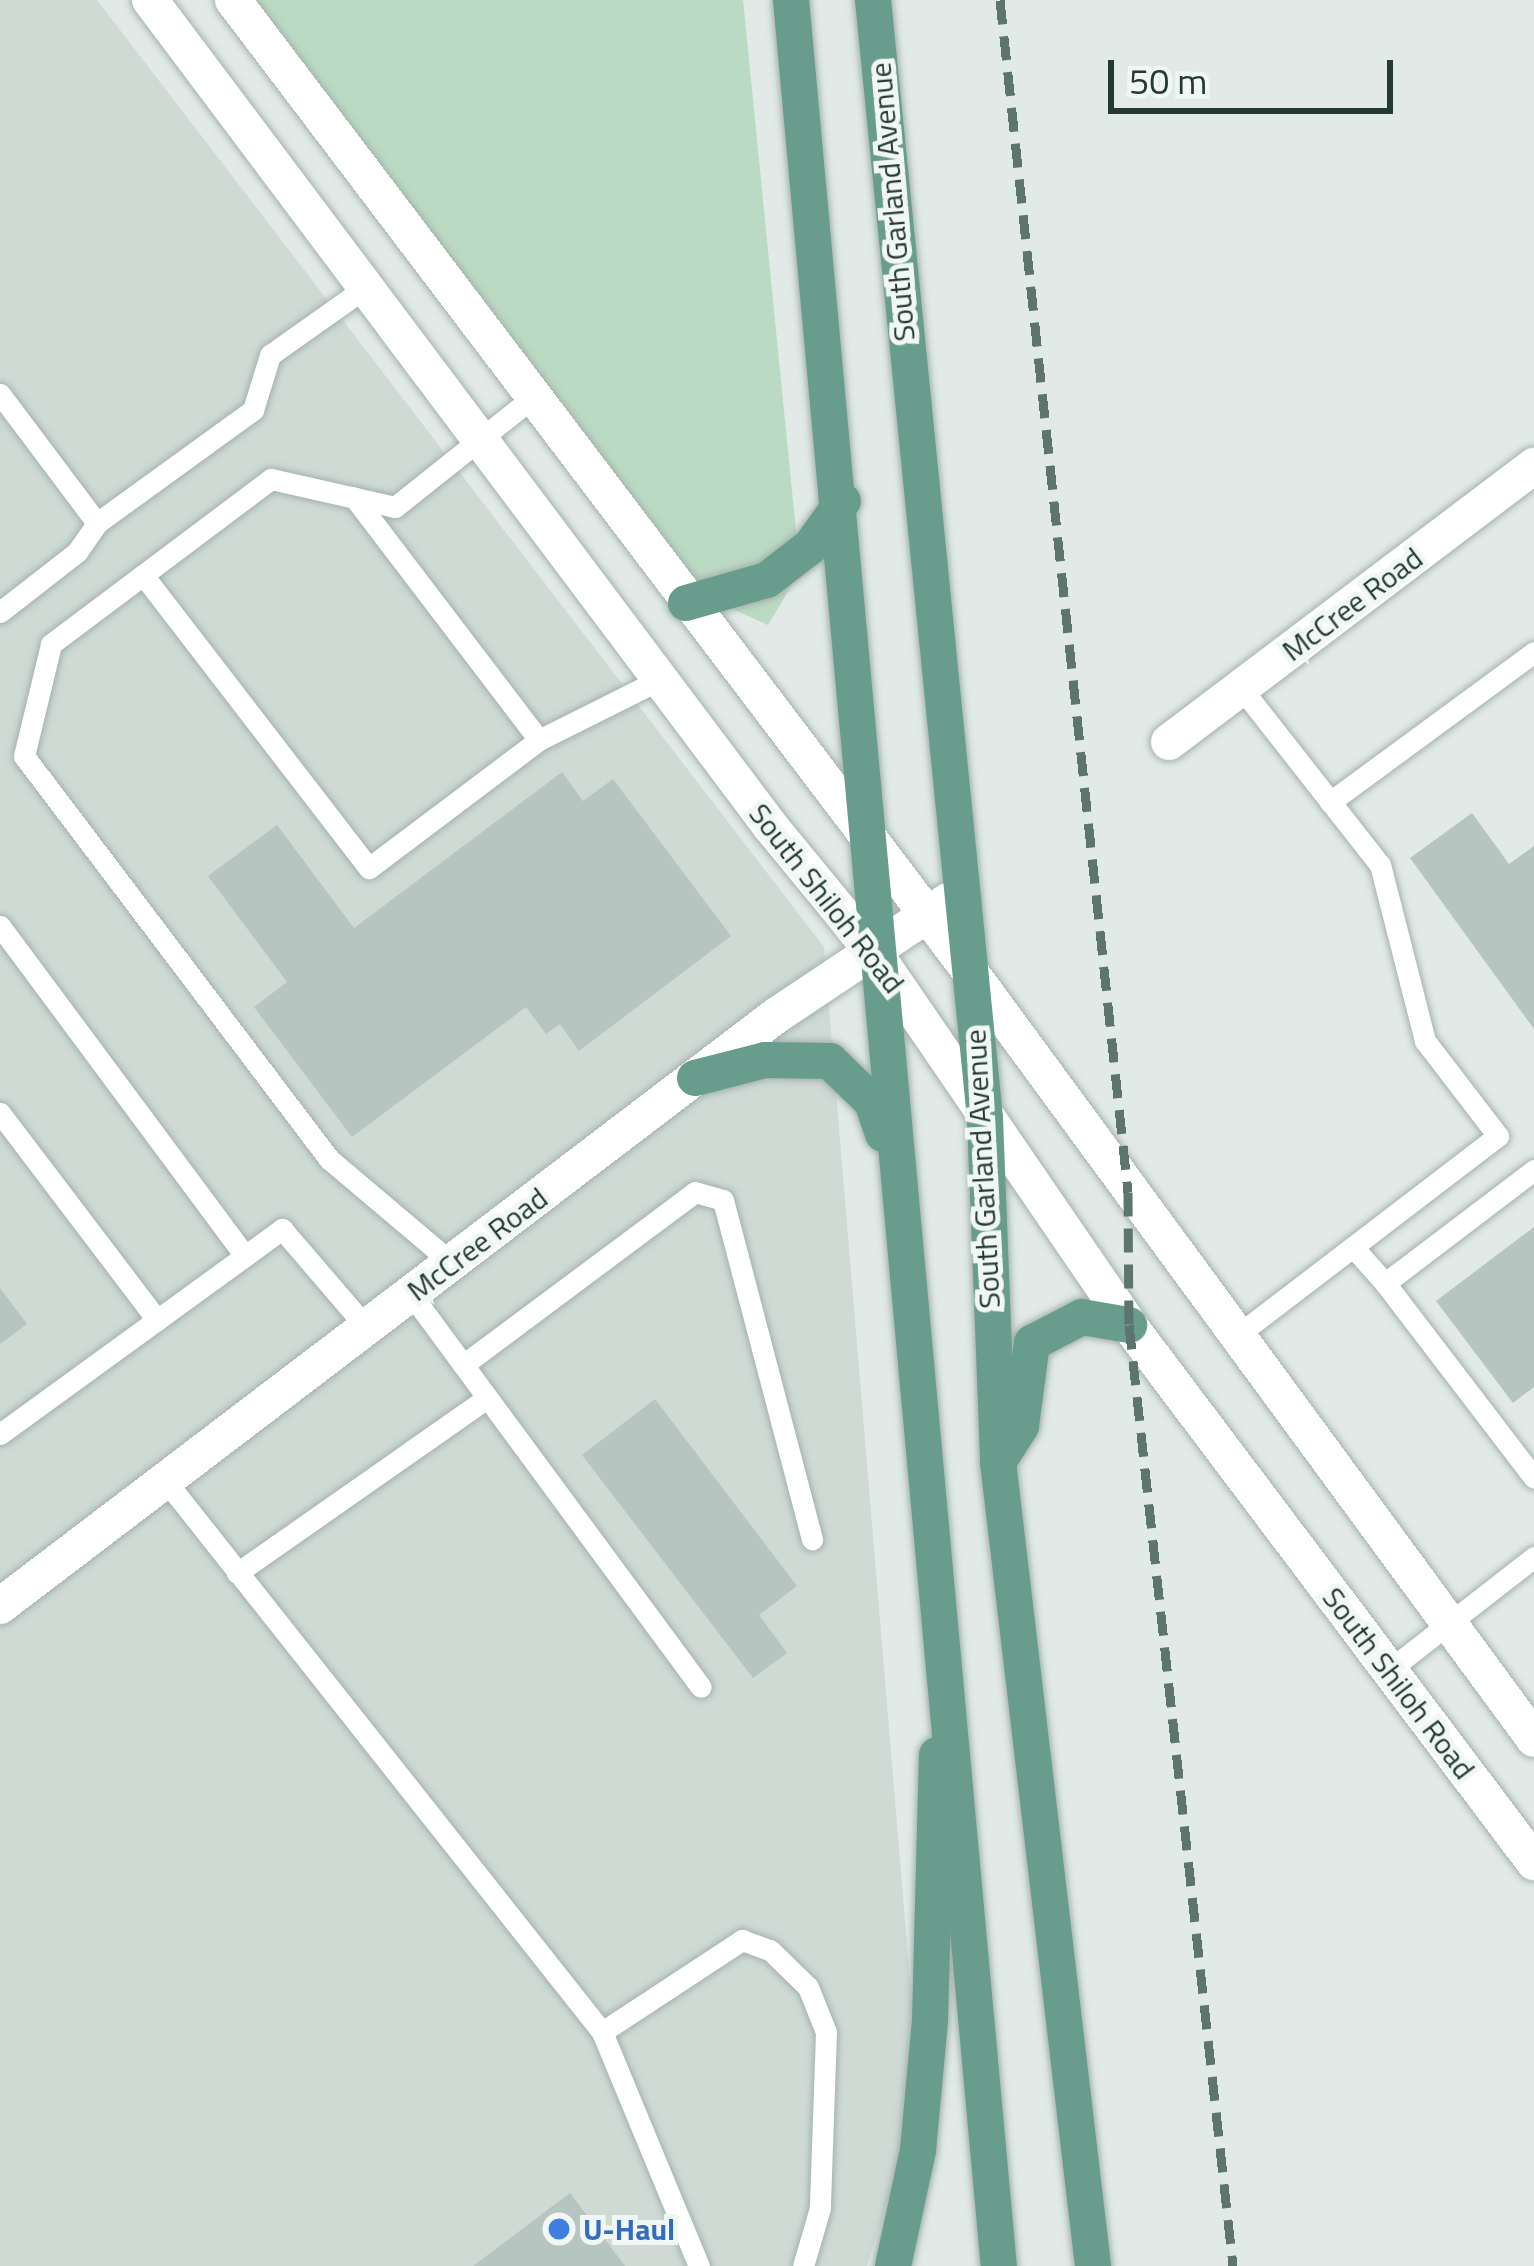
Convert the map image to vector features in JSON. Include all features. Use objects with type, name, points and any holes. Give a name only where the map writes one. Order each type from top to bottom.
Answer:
[{"type":"main road","name":"South Shiloh Road","points":[[150,0],[661,679],[876,955],[1129,1325],[1534,1862]]},
{"type":"main road","points":[[232,0],[686,603],[928,915],[1534,1739]]},
{"type":"main road","points":[[791,0],[843,501],[873,847],[876,955],[939,1649],[958,1780],[999,2266]]},
{"type":"main road","name":"South Garland Avenue","points":[[873,0],[985,1118],[998,1462],[1093,2266]]},
{"type":"main road","name":"McCree Road","points":[[1169,742],[1534,466]]},
{"type":"main road","points":[[686,603],[767,580],[811,546],[843,501]]},
{"type":"main road","name":"McCree Road","points":[[0,1606],[826,979],[876,955],[960,891]]},
{"type":"main road","points":[[695,1078],[765,1060],[830,1061],[872,1102],[899,1172]]},
{"type":"main road","points":[[998,1462],[1021,1426],[1032,1343],[1082,1317],[1129,1325]]},
{"type":"main road","points":[[893,2266],[918,2150],[930,2020],[939,1649]]},
{"type":"lane","points":[[0,612],[77,552],[98,523],[254,410],[270,355],[366,287]]},
{"type":"lane","points":[[0,394],[98,523]]},
{"type":"lane","points":[[452,1263],[329,1160],[24,756],[51,644],[271,478],[395,506],[532,398]]},
{"type":"lane","points":[[354,497],[539,740]]},
{"type":"lane","points":[[142,575],[369,868],[539,740],[661,679]]},
{"type":"lane","points":[[1330,802],[1534,652]]},
{"type":"lane","points":[[1234,1337],[1498,1136],[1425,1041],[1380,865],[1241,688]]},
{"type":"lane","points":[[0,926],[245,1256]]},
{"type":"lane","points":[[0,1113],[157,1320]]},
{"type":"lane","points":[[1385,1283],[1534,1170]]},
{"type":"lane","points":[[464,1365],[695,1192],[723,1200],[812,1540]]},
{"type":"lane","points":[[0,1434],[282,1229],[367,1328]]},
{"type":"lane","points":[[1353,1246],[1534,1478]]},
{"type":"lane","points":[[411,1294],[701,1687]]},
{"type":"lane","points":[[237,1573],[487,1398]]},
{"type":"lane","points":[[165,1480],[602,2032],[699,2266]]},
{"type":"lane","points":[[1389,1670],[1534,1557]]},
{"type":"lane","points":[[602,2032],[742,1940],[770,1950],[808,1987],[826,2032],[820,2208],[803,2266]]},
{"type":"shaded area","points":[[0,0],[97,0],[824,947],[920,2101],[867,2266],[0,2266]]},
{"type":"green space","points":[[256,0],[743,0],[800,571],[768,625],[704,596]]},
{"type":"building","points":[[562,772],[583,801],[613,779],[731,936],[579,1051],[560,1024],[546,1034],[526,1007],[352,1137],[254,1007],[287,982],[208,876],[277,825],[354,928]]},
{"type":"building","points":[[1472,813],[1509,864],[1534,846],[1534,1029],[1410,858]]},
{"type":"building","points":[[1534,1227],[1534,1387],[1513,1403],[1436,1301]]},
{"type":"building","points":[[0,1288],[27,1324],[0,1344]]},
{"type":"building","points":[[655,1399],[797,1586],[759,1615],[787,1653],[753,1678],[582,1455]]},
{"type":"building","name":"U-Haul","points":[[570,2193],[625,2266],[473,2266]]},
{"type":"railway","points":[[1000,0],[1128,1192],[1129,1325],[1233,2266]]},
{"type":"place","name":"U-Haul","points":[[559,2229]]}]
